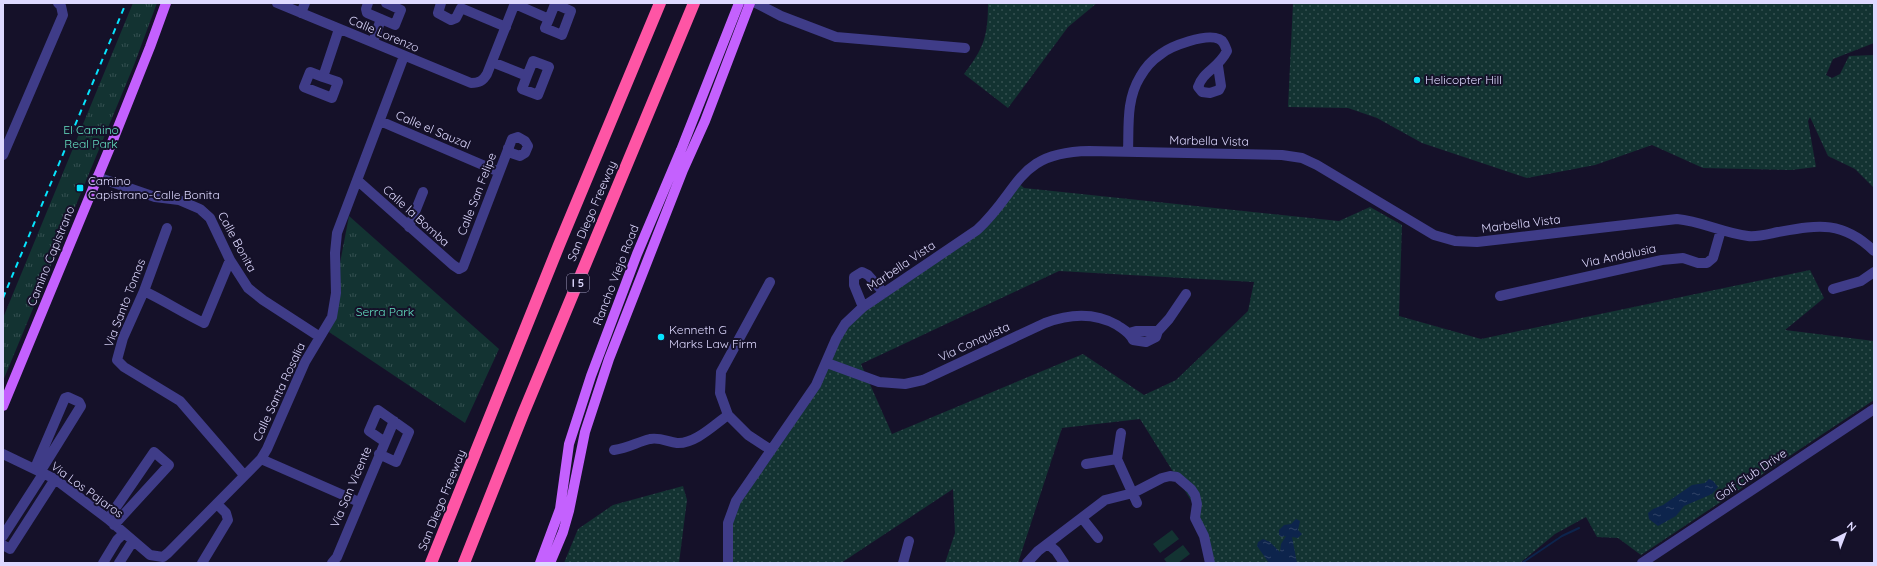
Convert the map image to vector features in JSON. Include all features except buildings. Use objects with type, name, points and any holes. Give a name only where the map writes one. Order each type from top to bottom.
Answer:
[{"type":"highway","name":"San Diego Freeway","points":[[431,563],[559,245],[660,3]]},
{"type":"highway","name":"San Diego Freeway","points":[[464,563],[523,414],[694,3]]},
{"type":"main road","name":"Camino Capistrano","points":[[3,406],[150,47],[166,3]]},
{"type":"main road","name":"Rancho Viejo Road","points":[[540,563],[560,510],[570,444],[591,376],[637,254],[681,150],[739,3]]},
{"type":"main road","name":"Rancho Viejo Road","points":[[550,563],[563,532],[569,511],[584,432],[608,359],[685,164],[705,121],[750,3]]},
{"type":"street","points":[[3,156],[63,15],[61,6],[58,3]]},
{"type":"street","name":"Calle Lorenzo","points":[[277,3],[471,83],[482,81],[492,62]]},
{"type":"street","points":[[301,13],[305,3]]},
{"type":"street","points":[[368,3],[366,12],[395,24],[401,10],[386,3]]},
{"type":"street","points":[[756,3],[781,16],[836,37],[965,48]]},
{"type":"street","points":[[527,76],[492,62],[515,4],[549,18]]},
{"type":"street","points":[[440,6],[440,15],[454,20],[462,5],[506,27]]},
{"type":"street","points":[[373,42],[382,19]]},
{"type":"street","points":[[323,76],[339,29]]},
{"type":"street","points":[[1128,152],[1129,108],[1131,96],[1140,75],[1151,62],[1170,48],[1181,43],[1213,38],[1220,39],[1225,45],[1227,51],[1218,66]]},
{"type":"street","name":"Calle Santa Rosalia","points":[[150,555],[163,557],[168,553],[261,458],[267,449],[305,362],[332,318],[336,292],[335,253],[337,233],[404,56]]},
{"type":"street","name":"Calle el Sauzal","points":[[380,121],[499,172]]},
{"type":"street","name":"Calle San Felipe","points":[[459,269],[463,267],[508,148]]},
{"type":"street","name":"Marbella Vista","points":[[728,563],[727,533],[732,508],[739,495],[816,385],[840,331],[848,320],[863,307],[977,230],[988,220],[1021,176],[1039,162],[1066,152],[1282,155],[1295,157],[1317,165],[1434,235],[1454,241],[1477,242],[1677,219],[1695,221],[1740,235],[1755,236],[1806,227],[1829,227],[1852,235],[1874,251]]},
{"type":"street","name":"Calle Bonita","points":[[97,177],[155,197],[179,200],[200,209],[210,218],[230,260],[248,288],[263,300],[320,337]]},
{"type":"street","name":"Calle la Bomba","points":[[357,180],[409,227],[459,269]]},
{"type":"street","points":[[409,227],[423,192]]},
{"type":"street","name":"Via Santo Tomas","points":[[167,228],[144,291],[123,338],[117,360],[124,367],[180,401],[244,475]]},
{"type":"street","name":"Via Andalusia","points":[[1500,296],[1662,260],[1683,258],[1698,263],[1707,263],[1713,258],[1721,230]]},
{"type":"street","points":[[144,291],[204,323],[230,260]]},
{"type":"street","points":[[863,307],[854,285],[854,277],[862,272],[868,275],[884,293]]},
{"type":"street","points":[[1833,289],[1857,282],[1874,272]]},
{"type":"street","points":[[770,282],[721,372],[720,392],[728,415],[748,434],[771,450]]},
{"type":"street","name":"Via Conquista","points":[[827,363],[879,382],[905,384],[922,380],[1060,317],[1075,315],[1095,316],[1113,323],[1130,333],[1136,331],[1158,331],[1169,319],[1186,294]]},
{"type":"street","points":[[3,536],[39,471],[81,406],[79,402],[68,397],[65,398],[39,471]]},
{"type":"street","name":"Golf Club Drive","points":[[1642,563],[1874,409]]},
{"type":"street","points":[[379,454],[396,462],[409,432],[378,410],[369,431],[385,442]]},
{"type":"street","points":[[614,450],[627,449],[650,439],[664,439],[675,443],[684,443],[696,438],[728,415]]},
{"type":"street","name":"Via San Vicente","points":[[332,563],[337,557],[394,421]]},
{"type":"street","points":[[1121,433],[1117,459],[1137,504]]},
{"type":"street","points":[[154,452],[169,465],[111,522],[154,452]]},
{"type":"street","name":"Via Los Pajaros","points":[[3,454],[55,479],[111,522],[150,555]]},
{"type":"street","points":[[261,458],[359,502]]},
{"type":"street","points":[[1086,464],[1117,459]]},
{"type":"street","points":[[1027,563],[1033,555],[1108,499],[1133,493],[1162,478],[1177,477],[1191,489],[1195,495],[1197,504],[1195,518],[1204,536],[1208,559],[1212,557],[1216,563]]},
{"type":"street","points":[[3,545],[10,549],[55,479]]},
{"type":"street","points":[[202,563],[228,520],[226,512],[217,504]]},
{"type":"street","points":[[1082,518],[1098,538]]},
{"type":"street","points":[[103,563],[117,540],[124,533]]},
{"type":"street","points":[[118,563],[133,541]]},
{"type":"street","points":[[903,563],[909,542]]},
{"type":"street","points":[[1048,544],[1056,551],[1064,563]]},
{"type":"green space","name":"El Camino Real Park","points":[[133,3],[157,3],[134,65],[3,381],[3,318]]},
{"type":"green space","points":[[988,3],[1097,3],[1068,27],[1008,108],[964,74],[976,57],[984,41],[987,24]]},
{"type":"green space","points":[[1293,3],[1874,3],[1874,43],[1833,59],[1826,75],[1832,78],[1840,74],[1849,56],[1874,55],[1874,188],[1855,169],[1828,156],[1810,117],[1808,121],[1816,167],[1791,170],[1703,168],[1652,145],[1595,165],[1527,178],[1422,143],[1377,118],[1348,108],[1288,107]]},
{"type":"green space","points":[[1016,181],[1024,188],[1339,221],[1370,207],[1402,225],[1399,316],[1481,339],[1810,270],[1824,298],[1785,330],[1874,341],[1874,400],[1641,555],[1618,538],[1597,537],[1586,517],[1555,534],[1520,563],[1212,563],[1192,502],[1140,419],[1062,428],[1018,563],[945,563],[955,533],[953,489],[841,563],[728,563],[730,516],[816,385],[845,324],[977,230]],"holes":[[[1059,271],[1254,282],[1248,311],[1176,380],[1144,395],[1083,354],[892,434],[861,364]]]},
{"type":"green space","name":"Serra Park","points":[[349,216],[499,349],[465,423],[329,332],[338,306],[340,263]]},
{"type":"green space","points":[[683,486],[687,500],[679,563],[564,563],[578,529],[613,505]]},
{"type":"green space","points":[[1172,530],[1179,539],[1160,553],[1153,544]]},
{"type":"green space","points":[[1183,545],[1190,554],[1178,563],[1167,563],[1164,559]]},
{"type":"water","points":[[1709,479],[1718,487],[1712,494],[1684,506],[1676,516],[1658,526],[1649,519],[1648,513],[1653,509],[1663,505],[1692,485],[1705,483]]},
{"type":"water","points":[[1296,519],[1300,521],[1298,530],[1302,534],[1298,538],[1292,537],[1297,563],[1269,563],[1257,546],[1258,542],[1263,539],[1270,542],[1280,552],[1281,544],[1286,536],[1281,537],[1279,535],[1279,530],[1284,525],[1291,524]]},
{"type":"waterway","points":[[1522,563],[1562,536],[1579,528]]},
{"type":"railway","points":[[3,298],[126,3]]},
{"type":"place","name":"Helicopter Hill","points":[[1417,80]]},
{"type":"place","name":"Camino Capistrano-Calle Bonita","points":[[80,188]]},
{"type":"place","name":"Kenneth G Marks Law Firm","points":[[661,337]]}]
